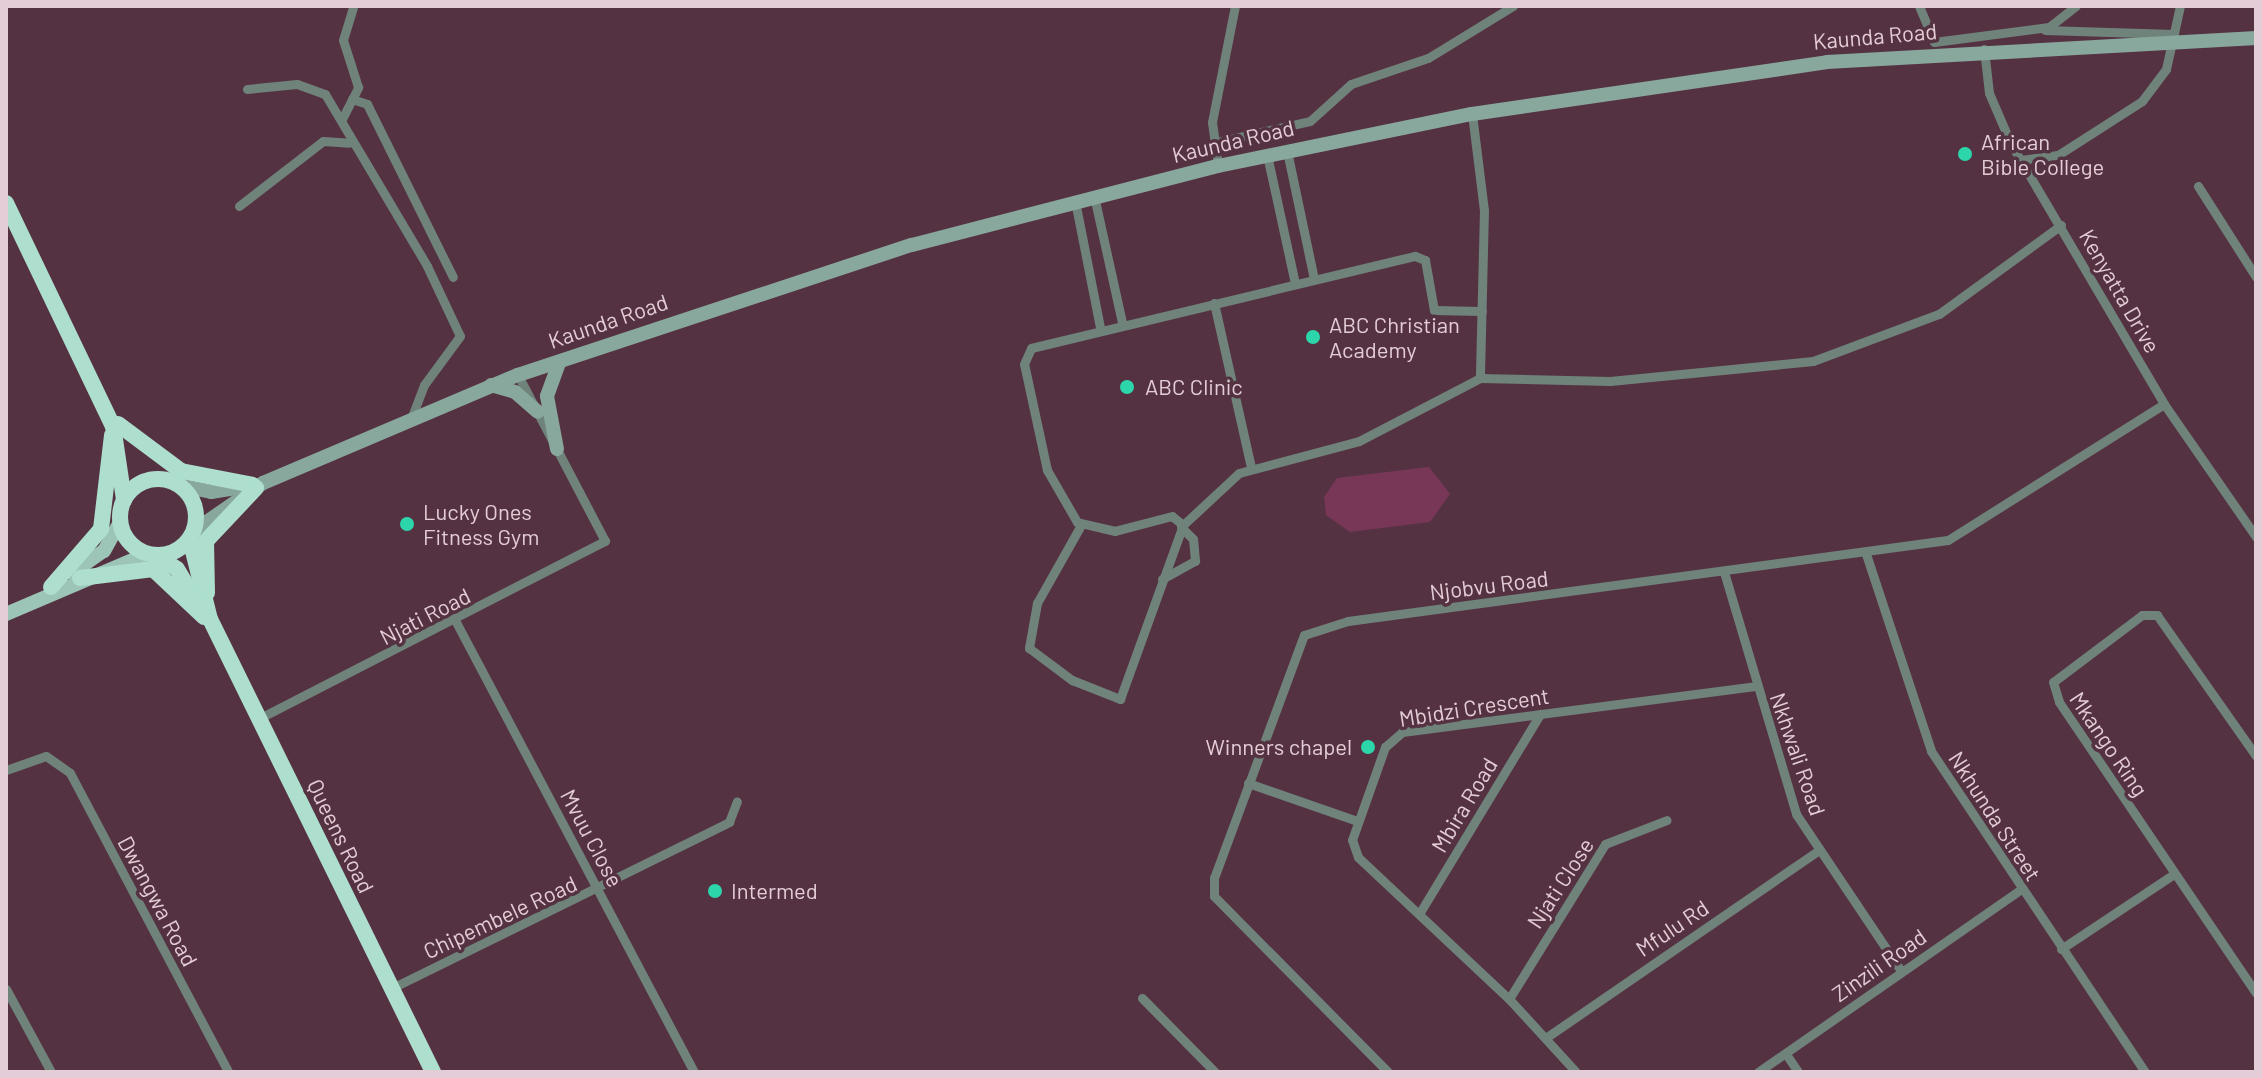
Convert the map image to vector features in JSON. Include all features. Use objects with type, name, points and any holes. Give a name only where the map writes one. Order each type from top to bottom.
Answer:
[{"type":"highway","points":[[6,203],[101,403],[137,455],[175,483],[195,506],[192,535],[208,616]]},
{"type":"highway","points":[[116,425],[181,471],[258,485]]},
{"type":"highway","points":[[116,425],[124,500],[120,522],[129,542],[177,569],[208,616]]},
{"type":"highway","points":[[47,590],[101,529],[116,425]]},
{"type":"highway","points":[[124,500],[143,482],[175,483]]},
{"type":"highway","points":[[208,616],[206,541],[258,485]]},
{"type":"highway","points":[[151,555],[192,535]]},
{"type":"highway","points":[[80,578],[153,569],[208,616]]},
{"type":"highway","name":"Queens Road","points":[[208,616],[433,1072]]},
{"type":"main road","name":"Kaunda Road","points":[[192,535],[258,485],[490,385],[762,290],[1075,201],[1218,166],[1472,114],[1780,68],[1984,49],[2174,38],[2256,38]]},
{"type":"main road","points":[[557,449],[547,396],[559,363]]},
{"type":"main road","points":[[490,385],[515,392],[538,412]]},
{"type":"main road","name":"Kaunda Road","points":[[175,483],[211,492],[258,485]]},
{"type":"main road","points":[[6,614],[104,551],[120,522]]},
{"type":"main road","points":[[47,590],[151,555]]},
{"type":"street","points":[[1218,166],[1213,143],[1235,6]]},
{"type":"street","points":[[1213,143],[1310,121],[1351,84],[1428,58],[1513,6]]},
{"type":"street","points":[[1919,6],[1934,42],[2042,29],[2174,38]]},
{"type":"street","points":[[2042,29],[2076,6]]},
{"type":"street","points":[[2021,160],[2058,155],[2142,101],[2161,79],[2180,6]]},
{"type":"street","points":[[353,8],[344,57],[453,277]]},
{"type":"street","name":"Kenyatta Drive","points":[[1984,49],[1993,104],[2021,160],[2164,404],[2256,537]]},
{"type":"street","points":[[342,119],[358,87]]},
{"type":"street","points":[[247,89],[311,88],[342,119],[349,143],[424,260],[460,336],[424,385],[412,417]]},
{"type":"street","points":[[352,99],[367,104]]},
{"type":"street","points":[[1472,114],[1484,210],[1480,378]]},
{"type":"street","points":[[239,206],[323,141],[349,143]]},
{"type":"street","points":[[1287,151],[1314,279]]},
{"type":"street","points":[[1267,155],[1295,283]]},
{"type":"street","points":[[2198,186],[2256,277]]},
{"type":"street","points":[[1094,196],[1122,322]]},
{"type":"street","points":[[1075,201],[1100,327]]},
{"type":"street","points":[[1081,525],[1037,603],[1028,643],[1037,659],[1120,699],[1182,526],[1215,488],[1251,467],[1359,441],[1480,378],[1610,381],[1813,361],[1939,314],[2061,225]]},
{"type":"street","points":[[1162,579],[1195,561],[1193,539],[1182,526],[1168,516],[1115,531],[1081,525],[1050,480],[1024,359],[1042,342],[1418,256],[1434,310],[1482,311]]},
{"type":"street","points":[[1214,303],[1251,467]]},
{"type":"street","points":[[518,375],[557,449]]},
{"type":"street","name":"Njobvu Road","points":[[1388,1072],[1214,896],[1214,878],[1294,650],[1313,628],[1866,554],[1973,529],[2164,404]]},
{"type":"street","name":"Njati Road","points":[[260,718],[456,622],[605,541],[557,449]]},
{"type":"street","name":"Nkhunda Street","points":[[1866,554],[1925,738],[2021,889],[2145,1072]]},
{"type":"street","name":"Nkhwali Road","points":[[1724,572],[1755,686],[1796,814],[1901,971]]},
{"type":"street","name":"Mkango Ring","points":[[2256,756],[2157,615],[2142,615],[2055,678],[2054,695],[2256,993]]},
{"type":"street","name":"Mvuu Close","points":[[456,622],[694,1072]]},
{"type":"street","name":"Mbidzi Crescent","points":[[1576,1072],[1509,999],[1358,857],[1357,821],[1385,747],[1397,734],[1755,686]]},
{"type":"street","name":"Mbira Road","points":[[1419,914],[1540,714]]},
{"type":"street","name":"Dwangwa Road","points":[[6,770],[46,756],[70,773],[228,1072]]},
{"type":"street","points":[[1248,783],[1357,821]]},
{"type":"street","name":"Chipembele Road","points":[[392,988],[600,891],[729,822],[737,801]]},
{"type":"street","name":"Njati Close","points":[[1509,999],[1605,844],[1667,820]]},
{"type":"street","name":"Mfulu Rd","points":[[1547,1037],[1819,850]]},
{"type":"street","points":[[2061,949],[2174,874]]},
{"type":"street","name":"Zinzili Road","points":[[1758,1072],[2021,889]]},
{"type":"street","points":[[6,989],[51,1072]]},
{"type":"street","points":[[1142,998],[1215,1072]]},
{"type":"street","points":[[1786,1054],[1798,1072]]},
{"type":"shaded area","points":[[1429,467],[1450,494],[1430,522],[1350,532],[1326,515],[1324,497],[1337,478]]},
{"type":"place","name":"African Bible College","points":[[1965,154]]},
{"type":"place","name":"ABC Christian Academy","points":[[1313,337]]},
{"type":"place","name":"ABC Clinic","points":[[1127,387]]},
{"type":"place","name":"Lucky Ones Fitness Gym","points":[[407,524]]},
{"type":"place","name":"Winners chapel","points":[[1368,747]]},
{"type":"place","name":"Intermed","points":[[715,891]]}]
